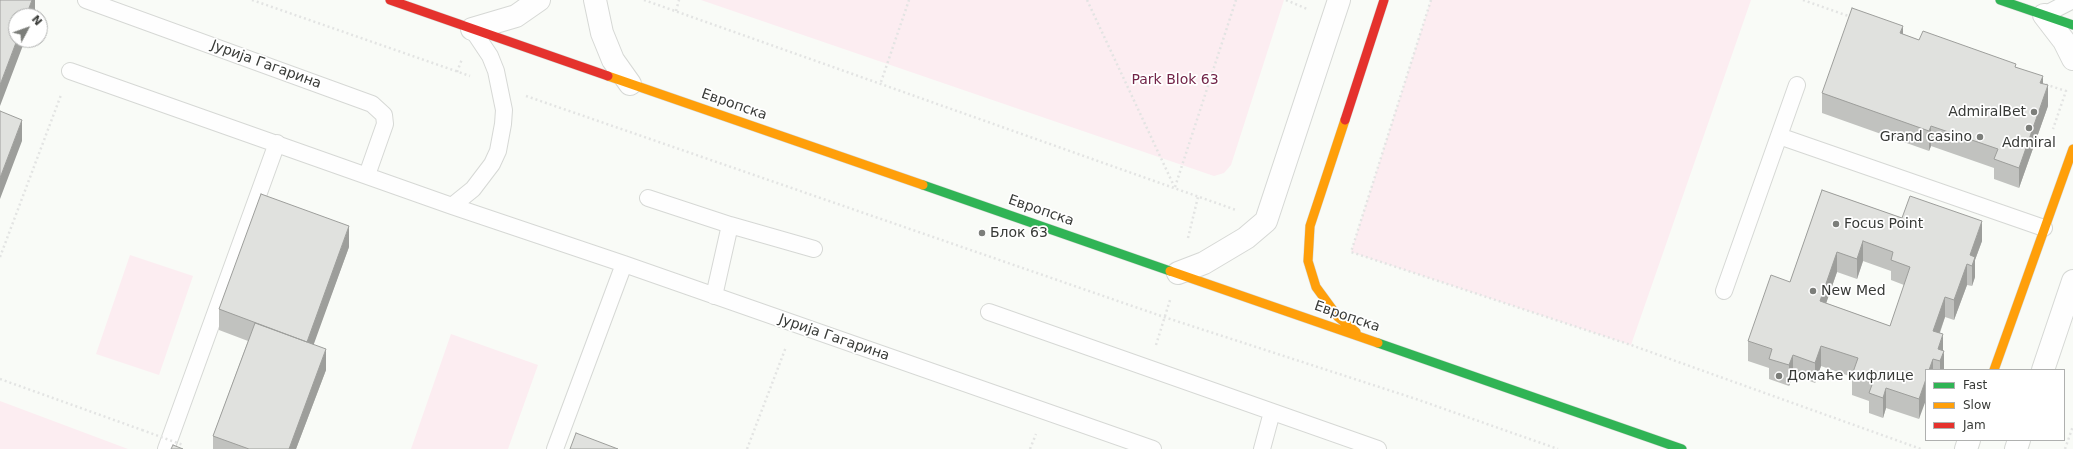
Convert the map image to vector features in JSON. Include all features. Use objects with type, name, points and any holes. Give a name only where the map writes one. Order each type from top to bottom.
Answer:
[{"type":"street","name":"Европска","points":[[390,0],[1682,449]]},
{"type":"street","points":[[472,29],[516,16],[539,0]]},
{"type":"street","points":[[595,0],[602,33],[613,60],[630,84]]},
{"type":"street","points":[[1178,273],[1204,263],[1246,238],[1266,220],[1339,0]]},
{"type":"street","points":[[1362,338],[1338,317],[1316,288],[1308,261],[1310,226],[1384,0]]},
{"type":"street","points":[[2000,0],[2073,25]]},
{"type":"street","points":[[2044,15],[2064,41],[2073,59]]},
{"type":"street","points":[[1994,369],[2073,149]]},
{"type":"street","points":[[2043,369],[2073,281]]},
{"type":"lane","name":"Јурија Гагарина","points":[[86,0],[372,104],[384,115],[385,124],[367,175]]},
{"type":"lane","points":[[2044,15],[2073,0]]},
{"type":"lane","points":[[452,206],[473,189],[484,175],[498,151],[504,110],[501,87],[490,56],[472,29]]},
{"type":"lane","name":"Јурија Гагарина","points":[[70,71],[452,206],[624,264],[1150,449]]},
{"type":"lane","points":[[1724,291],[1797,85]]},
{"type":"lane","points":[[1779,136],[2044,228]]},
{"type":"lane","points":[[166,449],[277,143]]},
{"type":"lane","points":[[648,198],[730,225],[814,249]]},
{"type":"lane","points":[[714,296],[730,225]]},
{"type":"lane","points":[[555,449],[624,264]]},
{"type":"lane","points":[[989,312],[1378,449]]},
{"type":"lane","points":[[1262,449],[1272,412]]},
{"type":"path","points":[[252,0],[1164,317],[1416,399],[1558,449]]},
{"type":"path","points":[[644,0],[881,82],[1240,211]]},
{"type":"path","points":[[676,11],[679,0]]},
{"type":"path","points":[[881,82],[909,0]]},
{"type":"path","points":[[1087,0],[1175,187]]},
{"type":"path","points":[[1175,187],[1236,0]]},
{"type":"path","points":[[1286,0],[1306,9]]},
{"type":"path","points":[[1431,0],[1351,252],[1631,345],[1921,449]]},
{"type":"path","points":[[1803,0],[1856,18]]},
{"type":"path","points":[[1304,16],[1308,4]]},
{"type":"path","points":[[457,72],[463,55]]},
{"type":"path","points":[[0,258],[70,71]]},
{"type":"path","points":[[2036,81],[2066,92]]},
{"type":"path","points":[[1187,245],[1198,197]]},
{"type":"path","points":[[1164,317],[1171,296]]},
{"type":"path","points":[[747,449],[794,324]]},
{"type":"path","points":[[0,379],[183,445]]},
{"type":"path","points":[[2065,449],[2073,426]]},
{"type":"green space","name":"Park Blok 63","points":[[701,0],[1284,0],[1231,165],[1224,173],[1214,176]]},
{"type":"green space","points":[[1431,0],[1751,0],[1631,345],[1351,252]]},
{"type":"green space","points":[[130,255],[193,276],[159,375],[96,354]]},
{"type":"green space","points":[[451,334],[538,365],[508,449],[411,449]]},
{"type":"green space","points":[[0,401],[128,449],[0,449]]},
{"type":"building","points":[[0,0],[32,0],[29,8],[8,8],[8,48],[14,48],[0,85]]},
{"type":"building","points":[[1852,8],[1903,26],[1900,33],[1919,40],[1923,31],[2016,64],[2015,67],[2043,76],[2040,83],[2048,85],[2019,168],[1994,159],[1998,149],[1931,126],[1929,131],[1822,93]]},
{"type":"building","points":[[0,111],[22,120],[0,178]]},
{"type":"building","points":[[1822,190],[1902,218],[1910,196],[1982,221],[1970,255],[1975,257],[1972,266],[1967,264],[1954,300],[1945,297],[1933,331],[1943,334],[1938,349],[1944,351],[1940,361],[1933,359],[1929,369],[1925,369],[1925,382],[1919,399],[1886,388],[1883,398],[1869,393],[1873,382],[1852,375],[1858,358],[1821,346],[1815,363],[1793,355],[1789,365],[1769,359],[1772,349],[1748,341],[1771,275],[1790,282]],"holes":[[[1863,241],[1893,252],[1891,260],[1910,267],[1890,326],[1820,301],[1837,252],[1857,259]]]},
{"type":"building","points":[[261,194],[349,226],[307,342],[219,309]]},
{"type":"building","points":[[255,323],[326,349],[289,449],[249,449],[213,436]]},
{"type":"building","points":[[576,433],[618,449],[570,449]]},
{"type":"building","points":[[173,445],[183,449],[171,449]]},
{"type":"traffic: fast","points":[[2000,0],[2073,25]]},
{"type":"traffic: fast","points":[[923,185],[1170,271]]},
{"type":"traffic: fast","points":[[1378,343],[1682,449]]},
{"type":"traffic: slow","points":[[608,76],[923,185]]},
{"type":"traffic: slow","points":[[1345,120],[1310,226],[1308,261],[1316,287],[1338,317],[1356,332]]},
{"type":"traffic: slow","points":[[1994,369],[2073,149]]},
{"type":"traffic: slow","points":[[1170,271],[1378,343]]},
{"type":"traffic: jam","points":[[390,0],[608,76]]},
{"type":"traffic: jam","points":[[1345,120],[1384,0]]},
{"type":"place","name":"AdmiralBet","points":[[2034,112]]},
{"type":"place","name":"Admiral","points":[[2029,128]]},
{"type":"place","name":"Grand casino","points":[[1980,137]]},
{"type":"place","name":"Focus Point","points":[[1836,224]]},
{"type":"place","name":"Блок 63","points":[[982,233]]},
{"type":"place","name":"New Med","points":[[1813,291]]},
{"type":"place","name":"Домаће кифлице","points":[[1779,376]]}]
